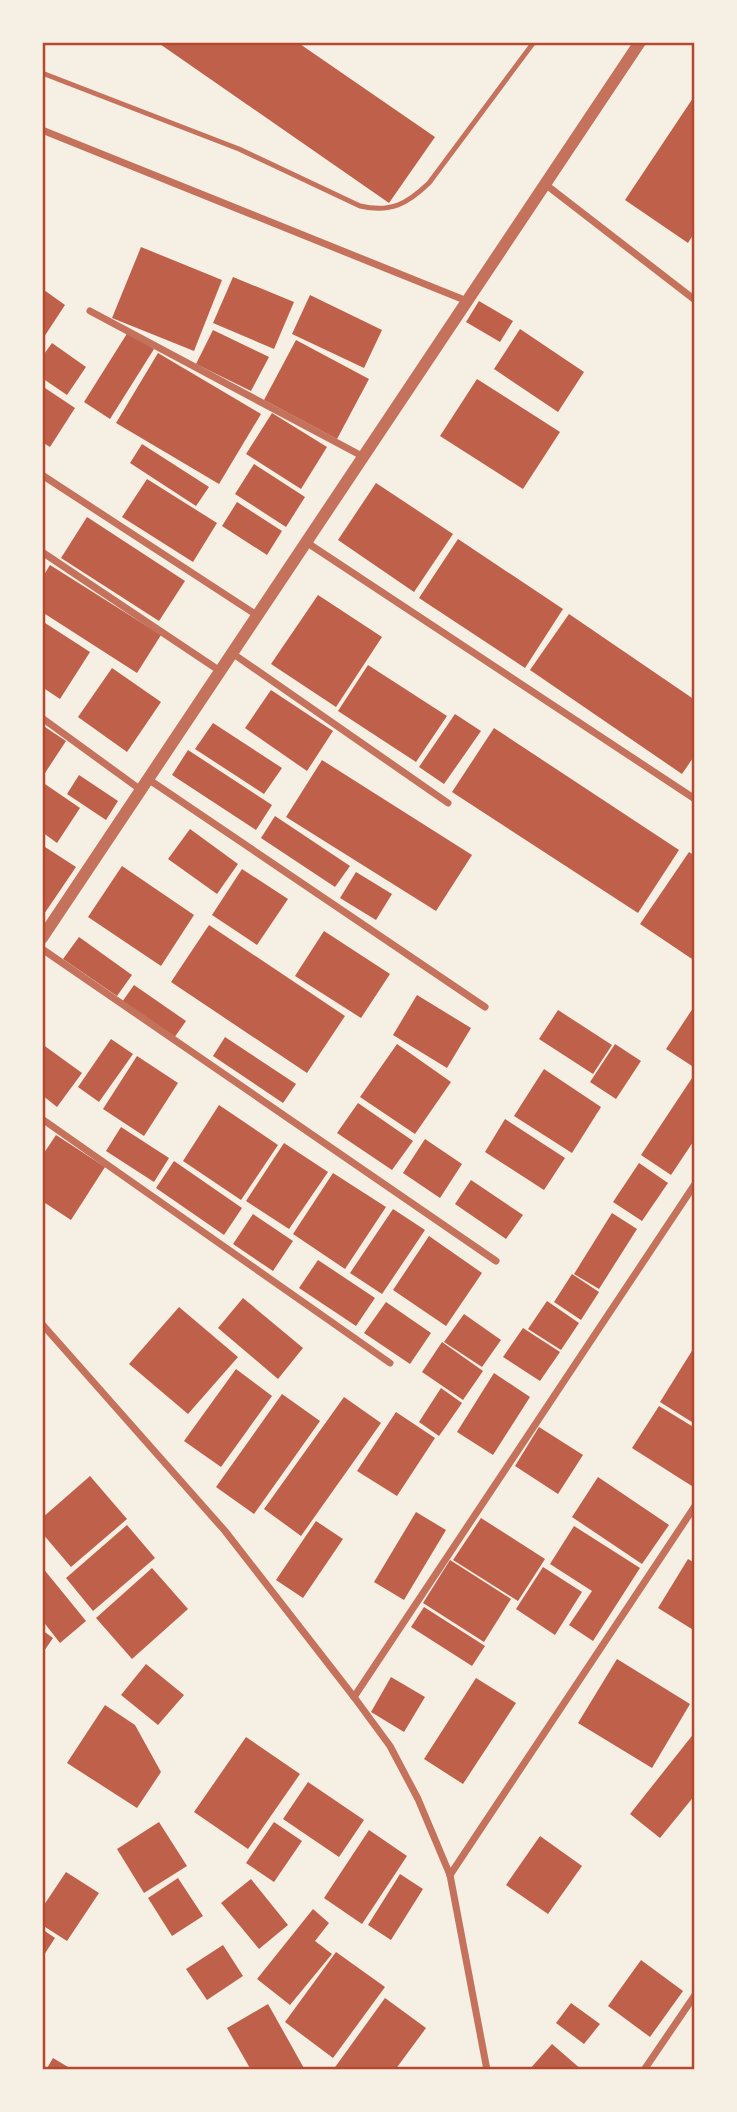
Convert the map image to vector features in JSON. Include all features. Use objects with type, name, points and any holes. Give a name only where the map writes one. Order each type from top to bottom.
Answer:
[{"type":"street","points":[[42,937],[640,42]]},
{"type":"street","points":[[42,130],[467,301]]},
{"type":"street","points":[[545,184],[695,300]]},
{"type":"street","points":[[90,311],[362,456]]},
{"type":"street","points":[[42,475],[258,616]]},
{"type":"street","points":[[306,542],[695,799]]},
{"type":"street","points":[[42,552],[220,671]]},
{"type":"street","points":[[232,653],[448,803]]},
{"type":"street","points":[[42,718],[485,1007]]},
{"type":"street","points":[[42,949],[496,1261]]},
{"type":"street","points":[[42,1119],[390,1363]]},
{"type":"street","points":[[354,1697],[695,1184]]},
{"type":"street","points":[[42,1324],[225,1531],[390,1746],[450,1875],[487,2070]]},
{"type":"street","points":[[450,1875],[695,1506]]},
{"type":"street","points":[[644,2070],[695,1995]]},
{"type":"lane","points":[[42,73],[239,149],[360,206],[393,208],[413,198],[429,183],[534,42]]},
{"type":"building","points":[[157,42],[297,42],[435,137],[389,203]]},
{"type":"building","points":[[695,95],[695,232],[688,243],[625,200]]},
{"type":"building","points":[[141,247],[222,280],[194,351],[112,318]]},
{"type":"building","points":[[233,277],[294,302],[274,349],[213,323]]},
{"type":"building","points":[[44,290],[65,305],[42,340],[42,293]]},
{"type":"building","points":[[310,295],[382,330],[364,368],[292,334]]},
{"type":"building","points":[[479,301],[513,321],[500,342],[466,322]]},
{"type":"building","points":[[520,329],[584,372],[558,412],[494,369]]},
{"type":"building","points":[[213,330],[269,357],[251,391],[196,364]]},
{"type":"building","points":[[128,332],[154,349],[110,419],[84,402]]},
{"type":"building","points":[[296,340],[369,379],[337,439],[264,400]]},
{"type":"building","points":[[52,343],[86,367],[67,395],[42,378],[42,357]]},
{"type":"building","points":[[158,353],[261,414],[219,484],[116,423]]},
{"type":"building","points":[[477,379],[560,432],[523,489],[440,436]]},
{"type":"building","points":[[42,386],[75,408],[50,447],[42,442]]},
{"type":"building","points":[[272,413],[327,447],[301,489],[246,454]]},
{"type":"building","points":[[142,444],[209,487],[196,506],[130,463]]},
{"type":"building","points":[[254,464],[305,497],[286,527],[235,494]]},
{"type":"building","points":[[147,479],[217,523],[193,562],[122,517]]},
{"type":"building","points":[[376,483],[453,534],[414,592],[338,540]]},
{"type":"building","points":[[237,502],[282,531],[267,555],[222,526]]},
{"type":"building","points":[[87,517],[185,581],[159,621],[61,558]]},
{"type":"building","points":[[458,539],[563,609],[525,668],[419,598]]},
{"type":"building","points":[[50,565],[161,635],[137,673],[42,612],[42,578]]},
{"type":"building","points":[[318,595],[382,637],[336,707],[271,664]]},
{"type":"building","points":[[569,614],[695,700],[695,755],[682,774],[530,670]]},
{"type":"building","points":[[42,621],[90,652],[60,699],[42,687]]},
{"type":"building","points":[[368,665],[447,716],[416,762],[338,711]]},
{"type":"building","points":[[112,668],[161,702],[127,752],[78,717]]},
{"type":"building","points":[[271,690],[333,731],[307,771],[245,728]]},
{"type":"building","points":[[455,714],[481,731],[444,784],[419,767]]},
{"type":"building","points":[[213,723],[282,768],[264,794],[195,749]]},
{"type":"building","points":[[42,725],[66,741],[45,773],[42,771]]},
{"type":"building","points":[[494,728],[679,850],[638,913],[452,792]]},
{"type":"building","points":[[188,750],[272,805],[256,830],[172,775]]},
{"type":"building","points":[[322,760],[472,855],[436,911],[286,817]]},
{"type":"building","points":[[79,775],[118,801],[106,820],[67,794]]},
{"type":"building","points":[[42,782],[80,808],[57,843],[42,832]]},
{"type":"building","points":[[275,816],[350,866],[335,887],[261,838]]},
{"type":"building","points":[[190,829],[238,864],[217,894],[168,859]]},
{"type":"building","points":[[42,845],[76,867],[42,917]]},
{"type":"building","points":[[689,852],[695,856],[695,961],[640,924]]},
{"type":"building","points":[[122,866],[194,915],[161,966],[88,917]]},
{"type":"building","points":[[242,869],[288,899],[257,945],[212,915]]},
{"type":"building","points":[[356,872],[392,894],[376,920],[340,898]]},
{"type":"building","points":[[209,925],[345,1016],[307,1073],[171,982]]},
{"type":"building","points":[[324,931],[390,974],[361,1018],[295,976]]},
{"type":"building","points":[[79,937],[132,975],[117,996],[63,959]]},
{"type":"building","points":[[134,985],[186,1021],[174,1038],[122,1002]]},
{"type":"building","points":[[417,995],[471,1028],[447,1068],[393,1035]]},
{"type":"building","points":[[695,1005],[695,1068],[666,1049]]},
{"type":"building","points":[[558,1010],[612,1045],[593,1074],[539,1039]]},
{"type":"building","points":[[225,1037],[296,1084],[283,1103],[213,1056]]},
{"type":"building","points":[[111,1039],[133,1054],[99,1102],[78,1087]]},
{"type":"building","points":[[42,1044],[82,1073],[57,1107],[42,1095]]},
{"type":"building","points":[[397,1044],[451,1082],[415,1134],[360,1097]]},
{"type":"building","points":[[615,1044],[641,1061],[616,1099],[590,1082]]},
{"type":"building","points":[[137,1056],[178,1083],[144,1136],[103,1109]]},
{"type":"building","points":[[544,1069],[601,1107],[572,1153],[514,1116]]},
{"type":"building","points":[[692,1078],[695,1080],[695,1139],[671,1175],[641,1155]]},
{"type":"building","points":[[358,1103],[413,1141],[392,1170],[337,1133]]},
{"type":"building","points":[[219,1105],[278,1145],[241,1200],[183,1161]]},
{"type":"building","points":[[505,1119],[565,1158],[544,1190],[485,1152]]},
{"type":"building","points":[[121,1127],[169,1158],[154,1182],[106,1151]]},
{"type":"building","points":[[56,1135],[105,1167],[71,1220],[42,1201],[42,1156]]},
{"type":"building","points":[[425,1139],[462,1164],[440,1198],[403,1173]]},
{"type":"building","points":[[284,1143],[328,1172],[289,1229],[246,1201]]},
{"type":"building","points":[[174,1161],[242,1208],[224,1235],[156,1188]]},
{"type":"building","points":[[639,1163],[668,1183],[642,1221],[613,1202]]},
{"type":"building","points":[[333,1173],[386,1207],[345,1269],[293,1234]]},
{"type":"building","points":[[471,1180],[523,1215],[506,1239],[455,1204]]},
{"type":"building","points":[[393,1209],[425,1230],[382,1294],[350,1273]]},
{"type":"building","points":[[612,1213],[637,1229],[599,1289],[574,1274]]},
{"type":"building","points":[[253,1214],[293,1241],[273,1271],[233,1244]]},
{"type":"building","points":[[429,1236],[482,1273],[446,1326],[393,1290]]},
{"type":"building","points":[[318,1260],[375,1298],[356,1326],[299,1288]]},
{"type":"building","points":[[572,1274],[599,1292],[581,1320],[554,1302]]},
{"type":"building","points":[[243,1298],[303,1348],[278,1379],[218,1328]]},
{"type":"building","points":[[547,1301],[579,1323],[561,1350],[528,1329]]},
{"type":"building","points":[[386,1302],[431,1333],[410,1364],[364,1333]]},
{"type":"building","points":[[179,1307],[238,1357],[188,1414],[129,1364]]},
{"type":"building","points":[[464,1314],[501,1340],[482,1367],[444,1342]]},
{"type":"building","points":[[523,1328],[560,1352],[540,1381],[503,1357]]},
{"type":"building","points":[[442,1342],[483,1371],[463,1400],[422,1372]]},
{"type":"building","points":[[695,1346],[695,1424],[660,1402]]},
{"type":"building","points":[[236,1369],[272,1396],[221,1467],[184,1441]]},
{"type":"building","points":[[494,1373],[530,1397],[493,1455],[457,1432]]},
{"type":"building","points":[[441,1388],[462,1403],[439,1436],[419,1422]]},
{"type":"building","points":[[282,1394],[320,1421],[254,1514],[216,1487]]},
{"type":"building","points":[[344,1397],[381,1423],[301,1536],[264,1509]]},
{"type":"building","points":[[659,1406],[695,1428],[695,1488],[632,1448]]},
{"type":"building","points":[[396,1412],[435,1438],[397,1496],[357,1471]]},
{"type":"building","points":[[539,1427],[583,1455],[558,1494],[515,1466]]},
{"type":"building","points":[[90,1476],[127,1519],[71,1567],[42,1533],[42,1518]]},
{"type":"building","points":[[598,1477],[669,1525],[642,1564],[572,1517]]},
{"type":"building","points":[[416,1512],[446,1530],[404,1600],[374,1582]]},
{"type":"building","points":[[481,1518],[545,1559],[518,1601],[453,1560]]},
{"type":"building","points":[[316,1521],[343,1539],[303,1598],[276,1580]]},
{"type":"building","points":[[127,1525],[155,1558],[93,1611],[66,1578]]},
{"type":"building","points":[[574,1526],[640,1568],[593,1641],[569,1625],[592,1591],[550,1564]]},
{"type":"building","points":[[688,1559],[695,1563],[695,1631],[658,1608]]},
{"type":"building","points":[[450,1560],[511,1599],[484,1642],[423,1603]]},
{"type":"building","points":[[42,1567],[86,1621],[60,1643],[42,1620]]},
{"type":"building","points":[[543,1567],[582,1592],[555,1635],[516,1609]]},
{"type":"building","points":[[152,1568],[188,1609],[132,1659],[96,1618]]},
{"type":"building","points":[[424,1607],[485,1646],[472,1666],[411,1627]]},
{"type":"building","points":[[42,1630],[53,1638],[42,1654]]},
{"type":"building","points":[[617,1659],[690,1704],[652,1768],[578,1723]]},
{"type":"building","points":[[146,1664],[184,1695],[158,1725],[121,1695]]},
{"type":"building","points":[[391,1677],[425,1697],[404,1732],[371,1712]]},
{"type":"building","points":[[476,1678],[516,1703],[463,1784],[424,1759]]},
{"type":"building","points":[[105,1705],[135,1725],[161,1772],[137,1808],[67,1763]]},
{"type":"building","points":[[695,1732],[695,1795],[660,1838],[630,1814]]},
{"type":"building","points":[[246,1737],[300,1774],[248,1849],[194,1812]]},
{"type":"building","points":[[308,1782],[364,1820],[339,1857],[283,1819]]},
{"type":"building","points":[[159,1822],[187,1866],[144,1893],[117,1849]]},
{"type":"building","points":[[274,1822],[302,1841],[274,1882],[246,1863]]},
{"type":"building","points":[[369,1830],[407,1856],[362,1924],[324,1898]]},
{"type":"building","points":[[540,1836],[582,1866],[548,1914],[506,1885]]},
{"type":"building","points":[[66,1872],[99,1893],[67,1941],[42,1925],[42,1908]]},
{"type":"building","points":[[400,1874],[423,1889],[391,1940],[368,1925]]},
{"type":"building","points":[[178,1878],[203,1916],[172,1936],[148,1898]]},
{"type":"building","points":[[251,1879],[288,1925],[259,1949],[221,1903]]},
{"type":"building","points":[[313,1909],[329,1923],[315,1941],[332,1954],[290,2005],[257,1979]]},
{"type":"building","points":[[42,1929],[55,1938],[42,1958]]},
{"type":"building","points":[[223,1945],[243,1976],[207,2000],[186,1969]]},
{"type":"building","points":[[336,1952],[385,1987],[333,2058],[285,2022]]},
{"type":"building","points":[[641,1960],[683,1991],[650,2037],[608,2006]]},
{"type":"building","points":[[385,1998],[426,2028],[395,2070],[333,2070]]},
{"type":"building","points":[[571,2003],[600,2024],[584,2044],[556,2023]]},
{"type":"building","points":[[268,2004],[305,2070],[251,2070],[227,2028]]},
{"type":"building","points":[[552,2044],[582,2070],[529,2070]]},
{"type":"building","points":[[53,2058],[73,2070],[46,2070]]}]
